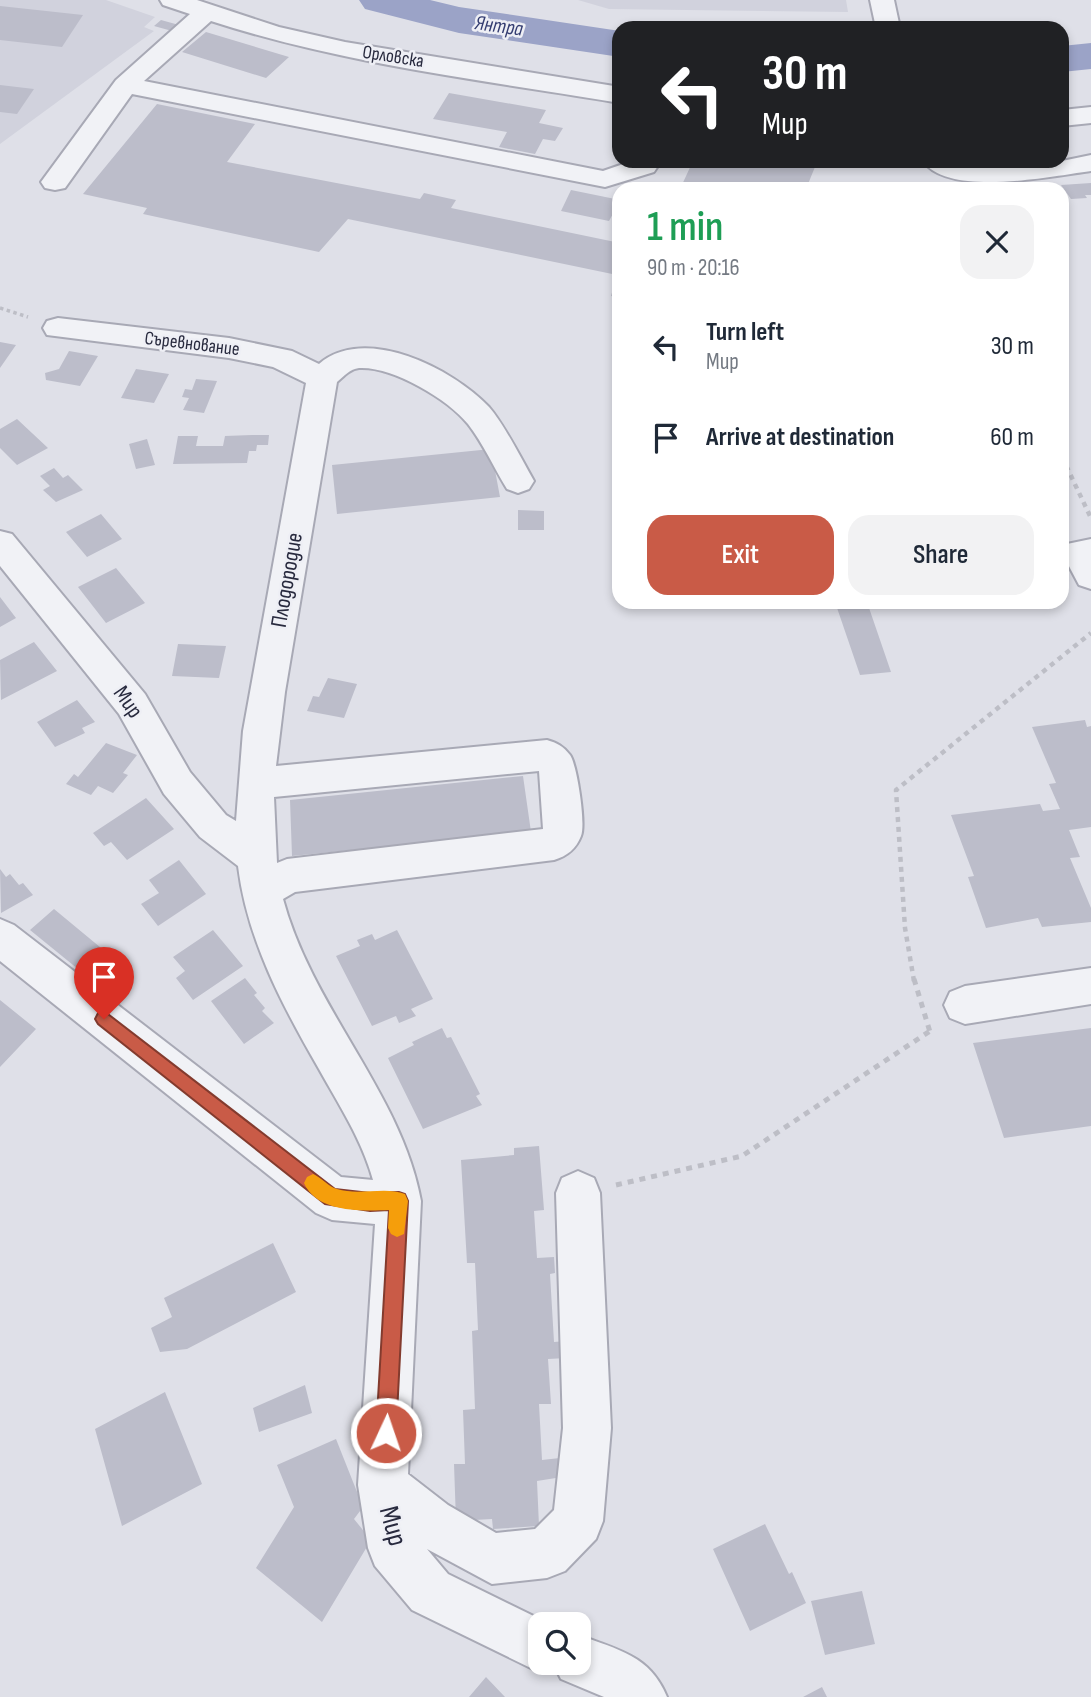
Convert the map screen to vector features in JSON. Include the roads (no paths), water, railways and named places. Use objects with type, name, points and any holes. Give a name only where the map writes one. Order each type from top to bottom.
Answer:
[{"type":"street","name":"Орловска","points":[[172,0],[271,32],[345,50],[612,94]]},
{"type":"street","points":[[882,0],[886,21]]},
{"type":"street","points":[[55,182],[125,85],[207,12]]},
{"type":"street","points":[[125,85],[606,179],[639,168]]},
{"type":"street","points":[[1069,117],[1091,115]]},
{"type":"street","points":[[1069,164],[1091,163]]},
{"type":"street","points":[[946,168],[972,174],[1000,168]]},
{"type":"street","name":"Съревнование","points":[[58,328],[229,348],[281,358],[322,378]]},
{"type":"street","points":[[322,378],[338,364],[358,358],[393,362],[429,377],[478,415],[518,481]]},
{"type":"street","name":"Плодородие","points":[[256,783],[260,739],[322,378]]},
{"type":"street","name":"Мир","points":[[0,543],[132,704],[177,783],[258,875]]},
{"type":"street","points":[[1091,551],[1079,553],[1091,576]]},
{"type":"street","points":[[256,783],[547,755],[557,766],[564,832],[554,844],[287,877],[258,875]]},
{"type":"street","name":"Мир","points":[[256,783],[258,875],[271,931],[307,1010],[381,1137],[395,1174],[399,1201],[383,1485],[393,1548],[430,1592],[528,1641]]},
{"type":"street","points":[[0,937],[332,1198],[370,1202],[399,1201]]},
{"type":"street","points":[[965,1005],[1091,986]]},
{"type":"street","points":[[383,1485],[430,1523],[492,1559],[547,1553],[578,1521],[587,1428],[578,1193]]},
{"type":"street","points":[[591,1666],[622,1678],[641,1697]]},
{"type":"waterway","name":"Янтра","points":[[380,0],[459,20],[612,43]]},
{"type":"waterway","name":"Янтра","points":[[1069,58],[1091,56]]}]
